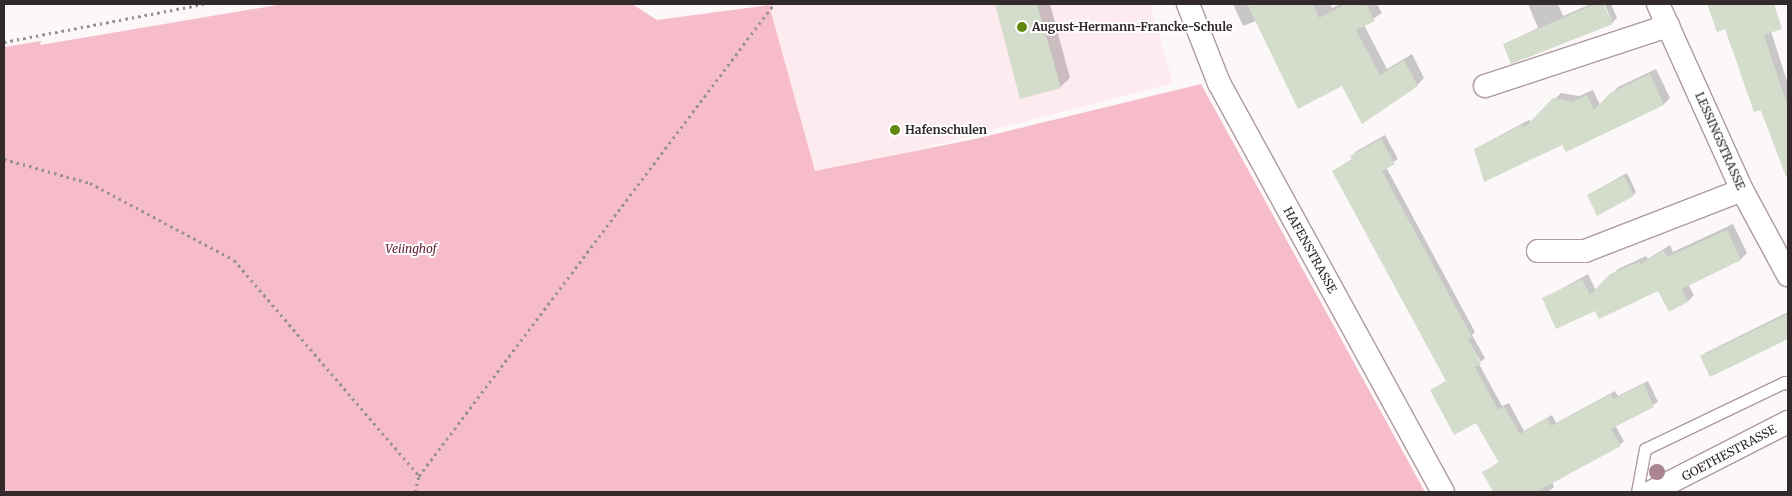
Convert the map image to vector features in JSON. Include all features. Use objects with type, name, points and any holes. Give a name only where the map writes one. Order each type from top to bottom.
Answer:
[{"type":"street","name":"HAFENSTRASSE","points":[[1188,4],[1219,83],[1442,492]]},
{"type":"street","name":"LESSINGSTRASSE","points":[[1658,4],[1742,190],[1788,275]]},
{"type":"street","points":[[1484,86],[1668,26]]},
{"type":"street","points":[[1538,251],[1585,250],[1742,190]]},
{"type":"street","name":"GOETHESTRASSE","points":[[1666,489],[1788,422]]},
{"type":"lane","points":[[1637,492],[1645,449],[1785,382],[1788,384]]},
{"type":"path","points":[[4,42],[203,4]]},
{"type":"path","points":[[415,492],[419,476],[774,4]]},
{"type":"path","points":[[4,159],[90,182],[234,260],[419,476]]},
{"type":"shaded area","name":"Hafenschulen","points":[[766,4],[1150,4],[1173,83],[811,177]]},
{"type":"green space","name":"Veiinghof","points":[[283,4],[632,4],[657,20],[769,5],[815,171],[975,139],[1201,84],[1425,492],[4,492],[4,47],[41,41],[40,45]]},
{"type":"building","points":[[995,4],[1037,4],[1061,88],[1020,99]]},
{"type":"building","points":[[1247,4],[1313,4],[1319,18],[1346,4],[1366,4],[1375,21],[1356,30],[1380,75],[1404,60],[1418,86],[1362,124],[1342,86],[1298,109]]},
{"type":"building","points":[[1595,4],[1603,4],[1613,24],[1511,64],[1503,44]]},
{"type":"building","points":[[1707,4],[1774,4],[1782,29],[1764,35],[1788,107],[1788,176],[1786,177],[1761,110],[1754,112],[1725,29],[1717,32]]},
{"type":"building","points":[[1650,74],[1664,105],[1566,152],[1562,145],[1484,182],[1474,149],[1522,125],[1525,127],[1553,98],[1572,102],[1587,95],[1594,110],[1610,93]]},
{"type":"building","points":[[1381,139],[1395,164],[1382,171],[1472,337],[1468,339],[1481,364],[1475,367],[1498,410],[1504,406],[1520,434],[1547,418],[1551,426],[1611,394],[1613,399],[1644,384],[1654,407],[1611,429],[1621,446],[1536,492],[1493,492],[1482,472],[1499,463],[1476,423],[1454,435],[1430,390],[1446,381],[1332,171],[1352,160],[1350,156]]},
{"type":"building","points":[[1624,176],[1634,196],[1597,216],[1587,195]]},
{"type":"building","points":[[1727,230],[1741,260],[1682,289],[1688,302],[1669,312],[1658,291],[1599,319],[1595,311],[1556,329],[1542,298],[1582,279],[1590,295],[1610,274],[1639,262],[1641,264],[1664,250],[1667,257]]},
{"type":"building","points":[[1788,314],[1788,339],[1710,377],[1700,356]]},
{"type":"place","name":"August-Hermann-Francke-Schule","points":[[1022,27]]},
{"type":"place","name":"Hafenschulen","points":[[895,130]]}]
